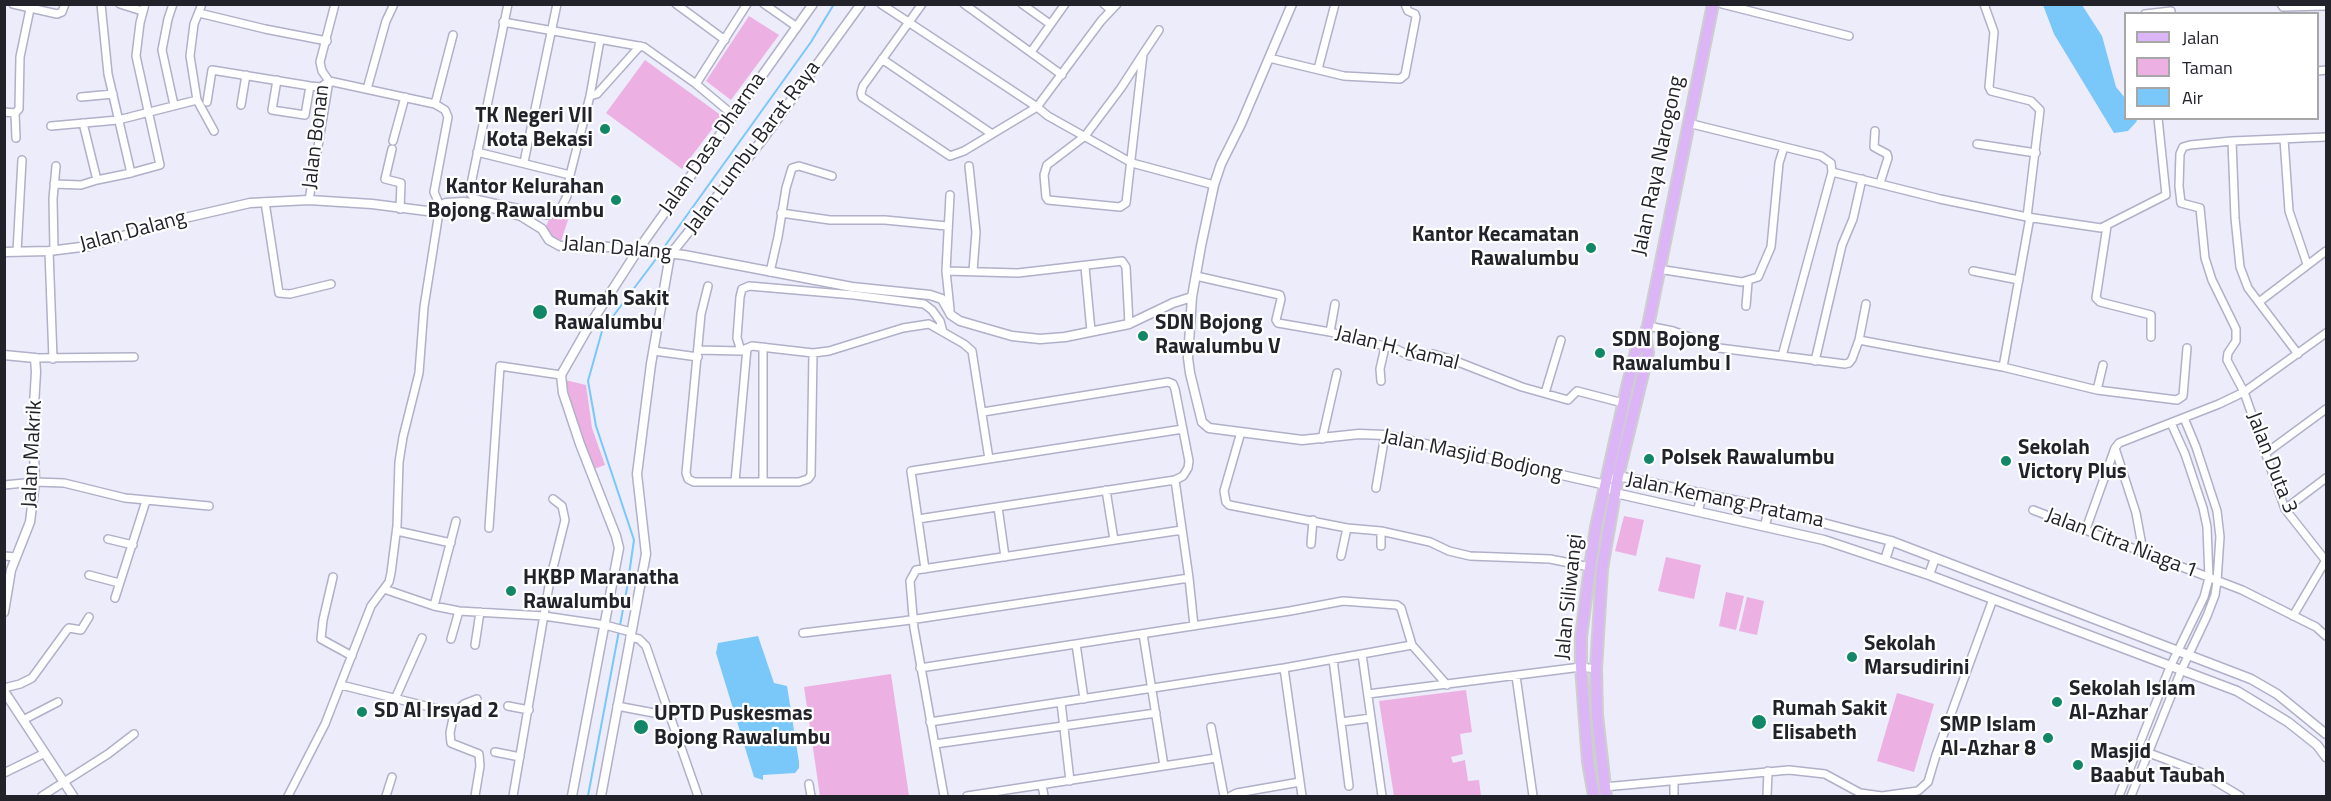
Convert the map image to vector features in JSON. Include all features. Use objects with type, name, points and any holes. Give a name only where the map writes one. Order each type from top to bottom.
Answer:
[{"type":"main road","name":"Jalan Raya Narogong","points":[[1621,440],[1623,404],[1636,351],[1646,330],[1713,4]]},
{"type":"main road","name":"Jalan Raya Narogong","points":[[1621,440],[1648,353],[1646,330]]},
{"type":"main road","name":"Jalan Siliwangi","points":[[1605,792],[1596,669],[1602,569],[1618,476],[1621,440]]},
{"type":"main road","name":"Jalan Siliwangi","points":[[1594,796],[1588,762],[1581,637],[1590,567],[1605,485],[1621,440]]},
{"type":"street","points":[[13,4],[57,14],[62,12],[65,4]]},
{"type":"street","points":[[101,4],[108,74],[131,173]]},
{"type":"street","points":[[54,184],[81,185],[160,165],[136,56],[137,36],[144,8],[120,4]]},
{"type":"street","points":[[173,4],[162,50],[174,105]]},
{"type":"street","points":[[202,4],[194,24],[190,56],[197,100],[214,131]]},
{"type":"street","name":"Jalan Bonan","points":[[309,200],[328,81],[320,62],[334,4]]},
{"type":"street","points":[[367,89],[386,21],[394,4]]},
{"type":"street","points":[[508,4],[470,189],[472,196],[502,206],[552,214],[565,201],[590,96],[600,40]]},
{"type":"street","points":[[524,162],[557,4]]},
{"type":"street","points":[[676,4],[725,40]]},
{"type":"street","points":[[696,84],[747,4]]},
{"type":"street","points":[[764,4],[797,27]]},
{"type":"street","name":"Jalan Dasa Dharma","points":[[561,375],[638,250],[813,4]]},
{"type":"street","name":"Jalan Lumbu Barat Raya","points":[[601,796],[629,633],[646,554],[637,474],[667,254],[763,139],[861,4]]},
{"type":"street","points":[[880,4],[1048,116],[1132,163],[1214,185]]},
{"type":"street","points":[[922,4],[863,86],[862,97],[950,156],[964,151],[1037,107],[1114,7],[1104,4]]},
{"type":"street","points":[[1022,4],[1050,24]]},
{"type":"street","points":[[1031,52],[1065,4]]},
{"type":"street","name":"Jalan Masjid Bodjong","points":[[1292,4],[1214,185],[1192,297],[1188,348],[1189,366],[1202,422],[1209,428],[1302,440],[1359,434],[1385,435],[1605,485]]},
{"type":"street","points":[[1318,69],[1335,4]]},
{"type":"street","points":[[1269,58],[1352,76],[1400,79],[1404,77],[1416,17],[1405,4]]},
{"type":"street","points":[[1722,4],[1849,36]]},
{"type":"street","points":[[1984,4],[1994,32],[1989,87],[1995,93],[2031,100],[2039,107],[2041,114],[2029,217],[2003,367]]},
{"type":"street","points":[[2281,4],[2283,7],[2326,6]]},
{"type":"street","points":[[969,6],[1062,75]]},
{"type":"street","points":[[16,138],[15,113],[19,109],[20,57],[30,9]]},
{"type":"street","points":[[199,13],[265,29],[327,40]]},
{"type":"street","points":[[503,22],[640,46],[653,52],[733,115]]},
{"type":"street","points":[[1143,54],[1126,203],[1120,207],[1051,201],[1046,197],[1044,174],[1047,165],[1085,136],[1121,88],[1143,54],[1159,30]]},
{"type":"street","points":[[435,104],[453,35]]},
{"type":"street","points":[[590,96],[597,94],[640,46]]},
{"type":"street","points":[[882,59],[992,134]]},
{"type":"street","points":[[207,102],[212,70],[310,86],[321,87],[328,81],[435,104],[445,110],[448,117],[434,192],[440,206],[424,307],[419,373],[399,462],[396,531],[389,582],[370,606],[341,685],[315,746],[288,796]]},
{"type":"street","points":[[241,105],[246,75]]},
{"type":"street","points":[[277,80],[272,110],[305,115],[310,86]]},
{"type":"street","points":[[81,98],[113,93]]},
{"type":"street","points":[[399,209],[401,183],[385,179],[405,97]]},
{"type":"street","points":[[51,126],[118,120],[197,100]]},
{"type":"street","points":[[4,112],[15,113]]},
{"type":"street","points":[[1832,172],[1940,199],[2097,229],[2166,195],[2158,120]]},
{"type":"street","points":[[83,123],[97,180]]},
{"type":"street","points":[[1688,123],[1825,158],[1831,163],[1832,172],[1782,356]]},
{"type":"street","points":[[1875,131],[1874,147],[1888,156],[1880,183]]},
{"type":"street","points":[[2298,354],[2248,288],[2238,257],[2232,141],[2326,137]]},
{"type":"street","points":[[2284,139],[2289,211],[2307,264]]},
{"type":"street","name":"Jalan Duta 3","points":[[2232,141],[2183,147],[2180,154],[2181,203],[2200,208],[2205,258],[2212,280],[2236,329],[2236,341],[2228,353],[2227,360],[2244,392],[2285,509],[2326,560]]},
{"type":"street","points":[[1977,144],[2036,153]]},
{"type":"street","points":[[1658,269],[1686,275],[1748,282],[1758,278],[1771,247],[1779,163],[1784,147]]},
{"type":"street","points":[[477,152],[570,175]]},
{"type":"street","points":[[17,252],[22,160]]},
{"type":"street","points":[[53,359],[52,251],[56,166]]},
{"type":"street","points":[[770,272],[792,168],[800,166],[832,176]]},
{"type":"street","points":[[969,166],[976,232],[973,271]]},
{"type":"street","points":[[1815,361],[1842,245],[1853,219],[1862,179]]},
{"type":"street","points":[[950,195],[946,271],[951,315]]},
{"type":"street","name":"Jalan Dalang","points":[[4,252],[52,251],[89,246],[176,220],[250,203],[309,200],[431,210],[449,202],[474,203],[521,216],[542,228],[549,240],[560,246],[599,246],[684,255],[852,287],[930,295],[942,299],[951,315],[960,321],[1012,336],[1040,339],[1065,337],[1129,324],[1173,303],[1192,297]]},
{"type":"street","points":[[265,202],[279,293],[290,294],[331,284]]},
{"type":"street","points":[[781,213],[830,220],[885,220],[947,226]]},
{"type":"street","points":[[2107,226],[2096,298],[2100,302],[2151,315],[2151,337]]},
{"type":"street","points":[[2259,302],[2326,251]]},
{"type":"street","points":[[946,271],[1017,273],[1085,267],[1118,261],[1125,264],[1129,324]]},
{"type":"street","points":[[1085,267],[1091,331]]},
{"type":"street","points":[[1974,271],[2019,280]]},
{"type":"street","name":"Jalan H. Kamal","points":[[1196,276],[1278,294],[1281,299],[1276,322],[1385,346],[1410,356],[1433,354],[1522,387],[1568,400],[1577,391],[1623,404]]},
{"type":"street","points":[[1746,306],[1748,282]]},
{"type":"street","points":[[708,286],[701,314],[686,476],[693,482],[799,482],[808,479],[811,475],[813,353]]},
{"type":"street","points":[[735,482],[744,350],[737,338],[742,289],[749,286],[924,304],[940,321],[943,332]]},
{"type":"street","points":[[1329,332],[1335,304]]},
{"type":"street","points":[[1646,330],[1673,331],[1719,348],[1815,361],[1849,363],[1859,340],[1866,304]]},
{"type":"street","points":[[654,351],[698,353],[744,350],[763,346],[813,353],[829,351],[921,323],[929,324],[972,351],[990,459]]},
{"type":"street","points":[[2086,529],[2115,448],[2119,443],[2244,392],[2326,333]]},
{"type":"street","points":[[1545,393],[1561,340]]},
{"type":"street","points":[[1859,340],[2003,367],[2097,390],[2180,400],[2183,396],[2187,348]]},
{"type":"street","points":[[763,346],[763,482]]},
{"type":"street","points":[[1382,381],[1380,369],[1385,346]]},
{"type":"street","points":[[4,355],[53,359],[134,357]]},
{"type":"street","name":"Jalan Makrik","points":[[4,612],[7,584],[30,522],[35,482],[33,422],[36,388],[35,358]]},
{"type":"street","points":[[2097,390],[2103,365]]},
{"type":"street","points":[[489,528],[500,366],[561,375],[563,393],[619,548],[572,796]]},
{"type":"street","points":[[1322,439],[1337,373]]},
{"type":"street","points":[[918,519],[1175,480],[1183,476],[1188,468],[1175,389],[1173,384],[1168,382],[983,412]]},
{"type":"street","points":[[2266,453],[2326,409]]},
{"type":"street","points":[[2119,796],[2170,667],[2213,579],[2220,537],[2217,511],[2184,418]]},
{"type":"street","points":[[2132,796],[2181,671],[2215,595],[2203,508],[2185,454],[2171,423]]},
{"type":"street","points":[[925,569],[911,471],[1183,429]]},
{"type":"street","points":[[1241,432],[1224,491],[1229,505],[1347,528],[1381,531],[1430,542],[1449,551],[1470,555],[1539,557],[1590,567]]},
{"type":"street","points":[[1376,488],[1385,435]]},
{"type":"street","points":[[2115,448],[2136,513],[2143,552]]},
{"type":"street","name":"Jalan Kemang Pratama","points":[[2326,734],[2308,717],[2251,679],[1891,541],[1769,508],[1634,479],[1618,476],[1605,485],[1615,493],[1824,540],[1929,575],[2237,691],[2264,705],[2288,722],[2317,745],[2326,757]]},
{"type":"street","points":[[2285,509],[2326,478]]},
{"type":"street","points":[[1631,496],[1634,479]]},
{"type":"street","points":[[1175,480],[1194,626]]},
{"type":"street","points":[[4,484],[64,483],[125,498],[209,506]]},
{"type":"street","points":[[1106,490],[1113,540]]},
{"type":"street","points":[[1698,511],[1702,493]]},
{"type":"street","points":[[513,796],[550,580],[565,520],[562,506],[553,499]]},
{"type":"street","points":[[115,598],[146,501]]},
{"type":"street","points":[[998,507],[1005,557]]},
{"type":"street","points":[[1765,526],[1769,508]]},
{"type":"street","name":"Jalan Citra Niaga 1","points":[[2032,510],[2242,590],[2316,627],[2326,636]]},
{"type":"street","points":[[1311,544],[1313,520]]},
{"type":"street","points":[[434,606],[456,521]]},
{"type":"street","points":[[1341,556],[1347,528]]},
{"type":"street","points":[[944,796],[920,669],[910,581],[915,570],[1182,530]]},
{"type":"street","points":[[396,531],[451,543]]},
{"type":"street","points":[[1381,531],[1381,546]]},
{"type":"street","points":[[108,539],[133,545]]},
{"type":"street","points":[[1885,560],[1891,541]]},
{"type":"street","points":[[4,556],[16,557]]},
{"type":"street","points":[[1929,575],[1935,558]]},
{"type":"street","points":[[2293,616],[2326,560]]},
{"type":"street","points":[[89,575],[119,583]]},
{"type":"street","points":[[333,577],[321,639],[352,656]]},
{"type":"street","points":[[803,633],[914,620],[1189,578]]},
{"type":"street","points":[[384,589],[434,606],[480,612],[544,615],[606,626],[629,633],[639,639],[646,646],[698,796]]},
{"type":"street","points":[[1605,792],[1674,781],[1768,771],[1825,774],[1860,793],[1882,796],[1918,791],[1928,782],[1993,599]]},
{"type":"street","points":[[920,669],[1343,601],[1397,604],[1401,608],[1412,645],[1447,685]]},
{"type":"street","points":[[451,639],[459,610]]},
{"type":"street","points":[[476,645],[480,612]]},
{"type":"street","points":[[73,796],[23,720],[8,705],[4,689],[32,678],[66,630],[69,628],[81,630],[89,617]]},
{"type":"street","points":[[1143,634],[1164,766]]},
{"type":"street","points":[[396,699],[422,638]]},
{"type":"street","points":[[1076,644],[1084,699]]},
{"type":"street","points":[[930,722],[1284,668],[1412,645]]},
{"type":"street","points":[[1362,654],[1382,796]]},
{"type":"street","points":[[1333,659],[1349,786]]},
{"type":"street","points":[[1368,694],[1581,667],[1596,669]]},
{"type":"street","points":[[1284,668],[1302,796]]},
{"type":"street","points":[[1516,676],[1533,796]]},
{"type":"street","points":[[341,685],[454,713]]},
{"type":"street","points":[[475,796],[480,766],[479,754],[451,743],[450,733],[454,713],[464,704],[477,699]]},
{"type":"street","points":[[23,720],[58,702]]},
{"type":"street","points":[[1061,702],[1070,781]]},
{"type":"street","points":[[508,706],[529,710]]},
{"type":"street","points":[[617,706],[670,716]]},
{"type":"street","points":[[934,744],[1156,713]]},
{"type":"street","points":[[1341,722],[1371,718]]},
{"type":"street","points":[[1211,727],[1224,796]]},
{"type":"street","points":[[42,796],[134,734]]},
{"type":"street","points":[[2138,748],[2200,772],[2240,796]]},
{"type":"street","points":[[495,752],[520,757]]},
{"type":"street","points":[[4,773],[45,753]]},
{"type":"street","points":[[967,796],[1216,758]]},
{"type":"street","points":[[1767,796],[1768,771]]},
{"type":"street","points":[[386,796],[392,777]]},
{"type":"street","points":[[1674,781],[1674,796]]},
{"type":"street","points":[[1231,796],[1236,793],[1282,787],[1300,782]]},
{"type":"street","points":[[808,784],[811,796]]},
{"type":"street","points":[[1042,785],[1044,796]]},
{"type":"street","points":[[1282,787],[1283,796]]},
{"type":"green space","points":[[749,16],[779,35],[731,100],[706,81]]},
{"type":"green space","points":[[645,60],[722,116],[682,169],[606,113]]},
{"type":"green space","points":[[557,213],[570,214],[560,244],[554,242],[545,229],[550,217]]},
{"type":"green space","points":[[565,380],[586,385],[592,428],[605,465],[594,469],[579,431]]},
{"type":"green space","points":[[1624,516],[1644,520],[1636,556],[1615,551]]},
{"type":"green space","points":[[1666,557],[1701,565],[1694,599],[1658,591]]},
{"type":"green space","points":[[1726,592],[1744,596],[1736,630],[1719,626]]},
{"type":"green space","points":[[1747,597],[1764,601],[1757,635],[1739,631]]},
{"type":"green space","points":[[891,674],[909,796],[820,796],[804,687]]},
{"type":"green space","points":[[1466,690],[1472,732],[1460,734],[1463,754],[1451,757],[1453,763],[1465,760],[1468,781],[1479,780],[1481,796],[1394,796],[1379,701]]},
{"type":"green space","points":[[1897,693],[1934,704],[1914,772],[1877,761]]},
{"type":"water","points":[[2043,5],[2082,5],[2102,36],[2116,87],[2124,97],[2124,120],[2137,121],[2128,131],[2114,133],[2054,34]]},
{"type":"water","points":[[758,636],[774,683],[787,686],[799,762],[799,768],[795,773],[763,775],[763,780],[754,777],[716,653],[718,643]]},
{"type":"waterway","points":[[662,250],[811,42],[834,4]]},
{"type":"waterway","points":[[588,796],[634,540],[596,426],[588,381],[602,331],[659,255]]},
{"type":"place","name":"TK Negeri VII Kota Bekasi","points":[[605,129]]},
{"type":"place","name":"Kantor Kelurahan Bojong Rawalumbu","points":[[616,200]]},
{"type":"place","name":"Kantor Kecamatan Rawalumbu","points":[[1591,248]]},
{"type":"place","name":"Rumah Sakit Rawalumbu","points":[[540,312]]},
{"type":"place","name":"SDN Bojong Rawalumbu V","points":[[1143,336]]},
{"type":"place","name":"SDN Bojong Rawalumbu I","points":[[1600,353]]},
{"type":"place","name":"Polsek Rawalumbu","points":[[1649,459]]},
{"type":"place","name":"Sekolah Victory Plus","points":[[2006,461]]},
{"type":"place","name":"HKBP Maranatha Rawalumbu","points":[[511,591]]},
{"type":"place","name":"Sekolah Marsudirini","points":[[1852,657]]},
{"type":"place","name":"Sekolah Islam Al-Azhar","points":[[2057,702]]},
{"type":"place","name":"SD Al Irsyad 2","points":[[362,712]]},
{"type":"place","name":"Rumah Sakit Elisabeth","points":[[1759,722]]},
{"type":"place","name":"UPTD Puskesmas Bojong Rawalumbu","points":[[641,727]]},
{"type":"place","name":"SMP Islam Al-Azhar 8","points":[[2048,738]]},
{"type":"place","name":"Masjid Baabut Taubah","points":[[2078,765]]}]
